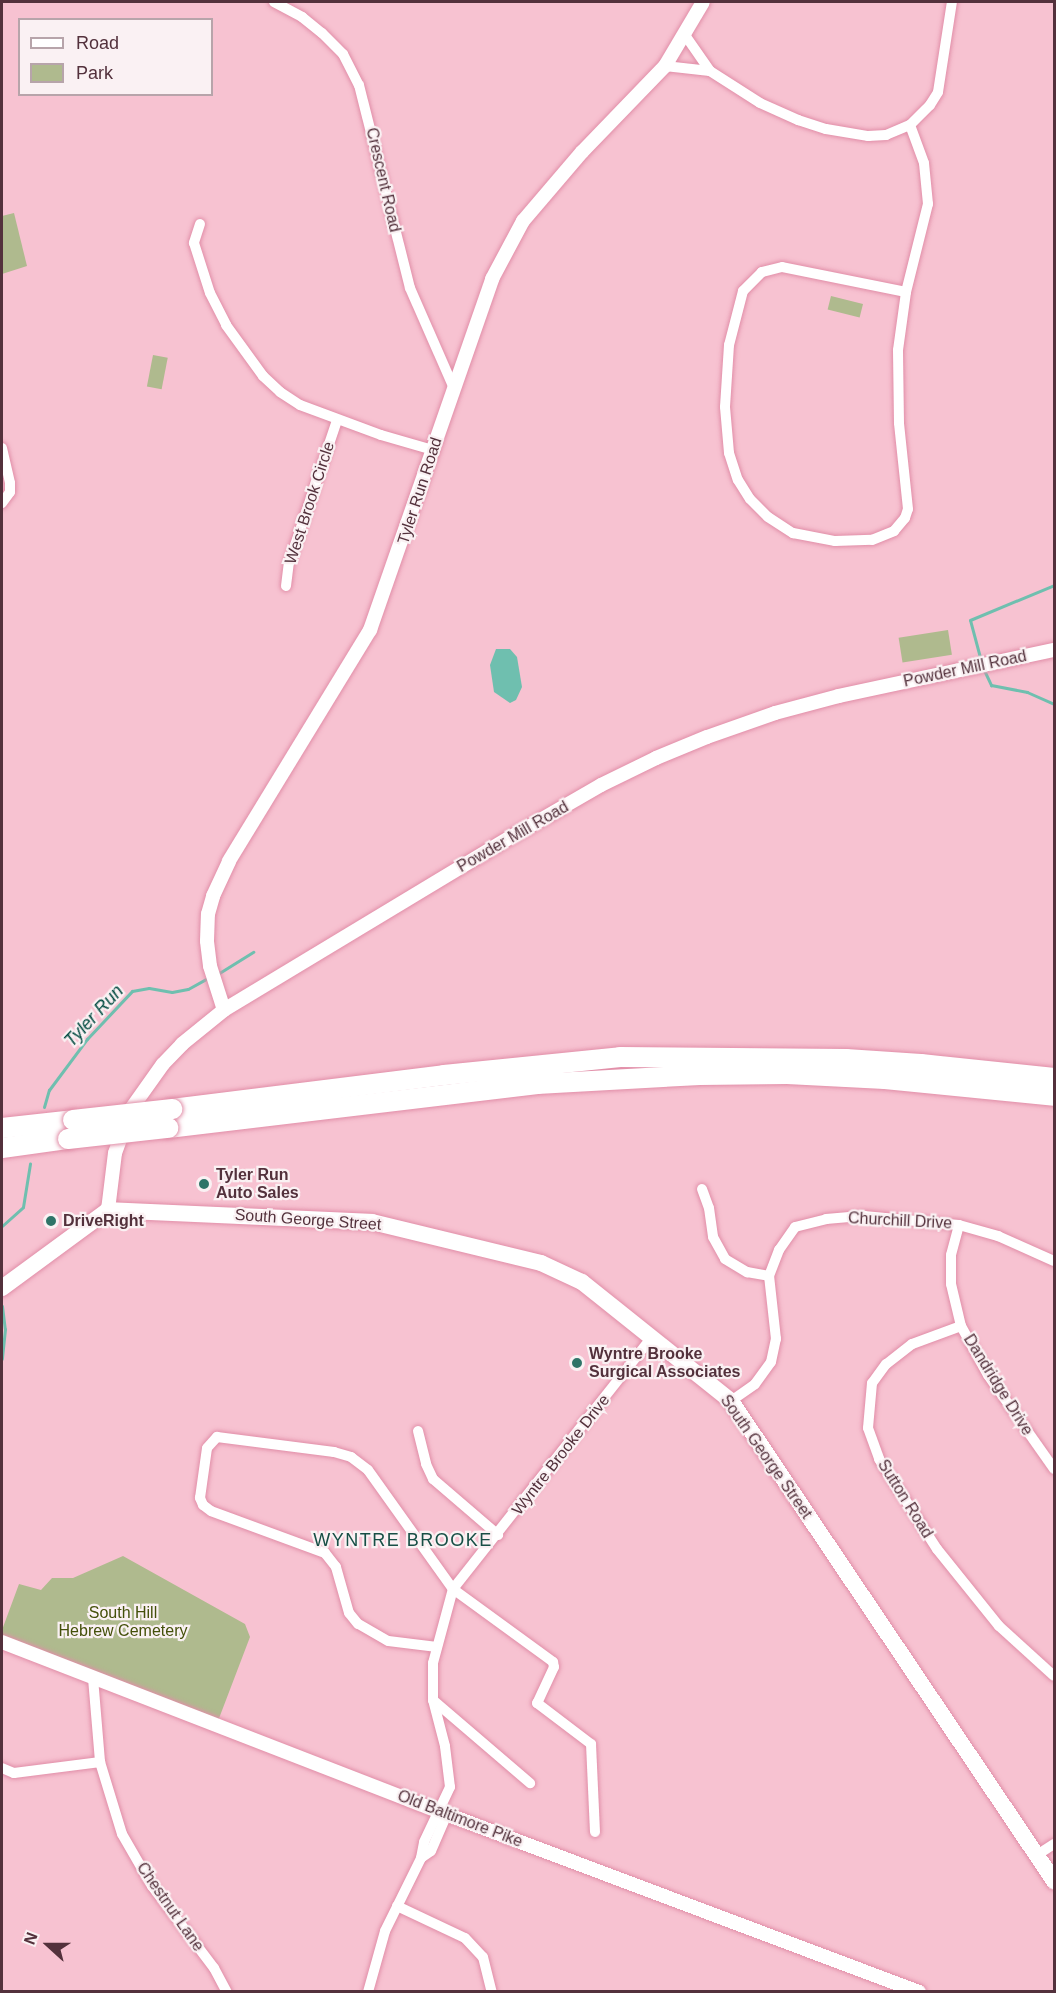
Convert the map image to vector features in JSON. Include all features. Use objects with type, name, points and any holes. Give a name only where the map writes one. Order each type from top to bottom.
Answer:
[{"type":"highway","points":[[170,1119],[444,1075],[620,1057],[846,1059],[921,1064],[1054,1078]]},
{"type":"highway","points":[[2,1128],[71,1130],[537,1084],[700,1075],[787,1074],[885,1079],[1054,1096]]},
{"type":"highway","points":[[2,1148],[71,1130]]},
{"type":"main road","points":[[2,1288],[108,1210]]},
{"type":"main road","name":"South George Street","points":[[108,1210],[372,1221],[541,1263],[562,1272],[590,1289],[731,1401],[1054,1881]]},
{"type":"street","name":"Crescent Road","points":[[274,2],[302,17],[328,39],[343,54],[359,85],[410,288],[454,388]]},
{"type":"street","name":"Tyler Run Road","points":[[224,1010],[213,976],[207,941],[208,914],[213,896],[229,861],[370,630],[492,279],[523,221],[582,152],[665,66],[703,2]]},
{"type":"street","points":[[685,35],[710,71],[760,103],[798,120],[826,129],[868,136],[886,135],[910,125],[930,105],[938,92],[952,2]]},
{"type":"street","points":[[665,66],[710,71]]},
{"type":"street","points":[[906,292],[782,267],[762,272],[753,278],[739,301],[729,345],[726,407],[729,453],[738,480],[750,499],[768,517],[793,533],[817,540],[872,540],[894,531],[905,518],[909,498],[899,423],[897,374],[906,292],[928,204],[924,163],[910,125]]},
{"type":"street","points":[[200,224],[194,243],[210,293],[246,355],[280,392],[300,405],[337,420],[434,450]]},
{"type":"street","name":"West Brook Circle","points":[[286,586],[289,563],[337,420]]},
{"type":"street","points":[[2,448],[10,492],[2,503]]},
{"type":"street","name":"Powder Mill Road","points":[[108,1210],[115,1153],[131,1109],[163,1064],[204,1024],[511,837],[656,758],[776,713],[1054,650]]},
{"type":"street","points":[[702,1189],[710,1208],[713,1237],[725,1259],[747,1272],[769,1276]]},
{"type":"street","name":"Churchill Drive","points":[[731,1401],[755,1384],[771,1362],[776,1339],[769,1276],[779,1250],[795,1227],[815,1221],[864,1216],[959,1225],[998,1236],[1054,1261]]},
{"type":"street","name":"Dandridge Drive","points":[[959,1225],[951,1255],[951,1284],[961,1326],[988,1375],[1054,1469]]},
{"type":"street","name":"Sutton Road","points":[[961,1326],[912,1344],[886,1364],[873,1383],[868,1428],[879,1459],[937,1549],[999,1626],[1054,1677]]},
{"type":"street","name":"Wyntre Brooke Drive","points":[[368,1992],[381,1941],[442,1812],[450,1787],[450,1774],[433,1700],[433,1664],[453,1590],[652,1337]]},
{"type":"street","points":[[418,1431],[426,1464],[433,1479],[498,1535]]},
{"type":"street","points":[[437,1647],[388,1641],[369,1632],[349,1613],[336,1567],[325,1553],[211,1511],[203,1505],[200,1498],[207,1448],[217,1437],[334,1452],[351,1457],[368,1470],[453,1590],[553,1662],[554,1667],[537,1703],[591,1744],[595,1832]]},
{"type":"street","name":"Old Baltimore Pike","points":[[2,1642],[442,1812],[919,1992]]},
{"type":"street","name":"Chestnut Lane","points":[[93,1678],[100,1762],[122,1834],[152,1886],[214,1968],[227,1992]]},
{"type":"street","points":[[433,1700],[530,1783]]},
{"type":"street","points":[[2,1768],[14,1773],[100,1762]]},
{"type":"street","points":[[1037,1854],[1054,1844]]},
{"type":"street","points":[[397,1906],[465,1938],[483,1957],[492,1992]]},
{"type":"green space","points":[[14,213],[27,266],[2,274],[2,216]]},
{"type":"green space","points":[[831,296],[863,304],[860,318],[828,310]]},
{"type":"green space","points":[[153,355],[168,358],[162,389],[147,386]]},
{"type":"green space","points":[[948,630],[952,655],[903,663],[899,638]]},
{"type":"green space","name":"South Hill Hebrew Cemetery","points":[[123,1556],[245,1624],[250,1637],[218,1721],[2,1640],[2,1630],[19,1584],[41,1590],[52,1578],[73,1578]]},
{"type":"shaded area","points":[[496,649],[510,649],[517,657],[522,687],[516,700],[510,703],[494,692],[490,665]]},
{"type":"waterway","points":[[981,661],[970,620],[1054,585]]},
{"type":"waterway","points":[[984,670],[991,685],[1027,692],[1054,704]]},
{"type":"waterway","name":"Tyler Run","points":[[216,975],[253,952]]},
{"type":"waterway","name":"Tyler Run","points":[[44,1107],[49,1090],[87,1039],[132,991],[149,988],[172,992],[188,989],[210,977]]},
{"type":"waterway","name":"Tyler Run","points":[[2,1226],[23,1207],[30,1164]]},
{"type":"waterway","name":"Tyler Run","points":[[2,1306],[5,1329],[2,1359]]},
{"type":"place","name":"Tyler Run Auto Sales","points":[[204,1184]]},
{"type":"place","name":"DriveRight","points":[[51,1221]]},
{"type":"place","name":"Wyntre Brooke Surgical Associates","points":[[577,1363]]},
{"type":"district","name":"WYNTRE BROOKE","points":[[403,1540]]}]
